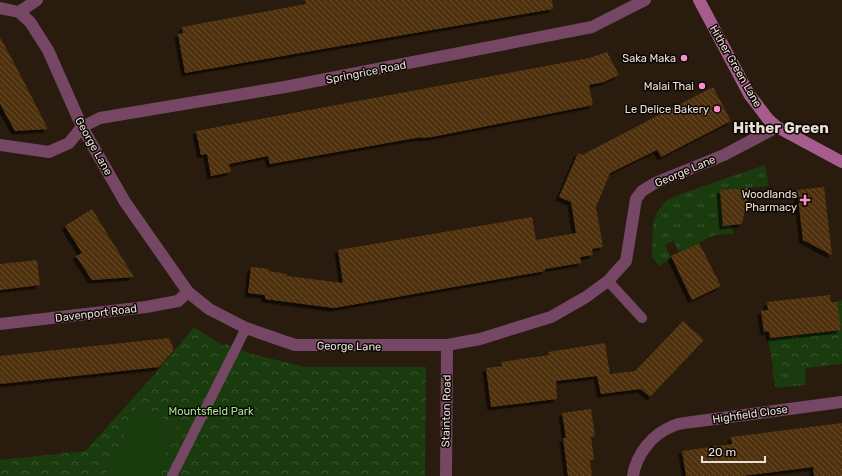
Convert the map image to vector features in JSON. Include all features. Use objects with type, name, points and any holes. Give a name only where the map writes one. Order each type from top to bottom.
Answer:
[{"type":"street","points":[[0,8],[19,12],[37,0]]},
{"type":"street","name":"Springrice Road","points":[[82,127],[100,118],[285,87],[592,27],[645,0]]},
{"type":"street","name":"Hither Green Lane","points":[[699,0],[749,94],[768,119],[777,127],[842,162]]},
{"type":"street","name":"George Lane","points":[[19,12],[30,22],[48,50],[82,127],[125,202],[188,292],[209,309],[246,328],[295,345],[447,345],[480,339],[551,317],[586,297],[608,281],[626,261],[636,199],[642,191],[655,183],[748,144],[777,127]]},
{"type":"street","points":[[0,145],[35,152],[49,152],[69,143],[82,127]]},
{"type":"street","name":"Davenport Road","points":[[0,324],[146,307],[178,301],[188,292]]},
{"type":"street","name":"Stainton Road","points":[[446,476],[447,345]]},
{"type":"street","name":"Highfield Close","points":[[633,476],[638,458],[647,445],[660,433],[673,426],[692,422],[842,402]]},
{"type":"lane","points":[[608,281],[642,318]]},
{"type":"lane","points":[[172,476],[246,328]]},
{"type":"green space","points":[[765,165],[769,186],[720,190],[723,226],[732,225],[734,234],[715,235],[679,252],[673,241],[665,245],[671,258],[659,266],[652,257],[653,224],[657,212],[666,201],[681,194]]},
{"type":"green space","points":[[842,300],[842,364],[837,302]]},
{"type":"green space","name":"Mountsfield Park","points":[[194,327],[224,346],[226,344],[252,354],[306,367],[426,367],[425,476],[0,476],[0,460],[85,451],[155,374]]},
{"type":"green space","points":[[841,330],[842,364],[781,371],[773,368],[768,339]]},
{"type":"green space","points":[[773,368],[781,371],[805,368],[806,385],[776,388],[772,372]]},
{"type":"green space","points":[[137,406],[178,425],[155,476],[105,476]]},
{"type":"building","points":[[305,0],[552,0],[553,9],[185,73],[178,34],[183,33],[182,27],[306,4]]},
{"type":"building","points":[[0,37],[48,129],[15,131],[0,104]]},
{"type":"building","points":[[607,52],[619,75],[604,82],[589,85],[593,105],[432,137],[421,137],[270,164],[268,156],[229,164],[231,172],[211,176],[207,154],[201,155],[196,131],[589,58]]},
{"type":"building","points":[[713,87],[731,121],[661,157],[657,150],[610,173],[596,207],[603,247],[592,249],[593,255],[580,257],[581,263],[545,269],[545,271],[334,308],[265,299],[265,295],[248,293],[251,267],[269,269],[269,271],[287,274],[287,276],[343,283],[338,250],[532,217],[536,240],[576,233],[571,202],[559,197],[578,153],[582,155]]},
{"type":"building","points":[[824,187],[832,255],[803,240],[797,190]]},
{"type":"building","points":[[749,188],[742,224],[723,226],[720,190]]},
{"type":"building","points":[[92,209],[134,277],[92,280],[76,256],[82,253],[65,226]]},
{"type":"building","points":[[699,243],[721,286],[692,300],[671,256]]},
{"type":"building","points":[[37,260],[40,285],[0,290],[0,264]]},
{"type":"building","points":[[830,295],[831,302],[837,302],[841,330],[770,338],[769,331],[764,332],[761,311],[768,310],[767,302]]},
{"type":"building","points":[[683,321],[704,340],[650,397],[641,389],[601,394],[597,376],[556,381],[557,399],[491,407],[486,368],[502,366],[501,362],[549,355],[548,352],[605,343],[610,374],[635,371]]},
{"type":"building","points":[[169,338],[174,350],[159,367],[0,384],[0,356]]},
{"type":"building","points":[[591,409],[595,436],[591,437],[594,460],[590,460],[592,476],[568,476],[563,438],[566,438],[562,413]]},
{"type":"building","points":[[842,423],[842,476],[814,476],[813,467],[742,476],[686,476],[682,451],[732,444],[731,437]]},
{"type":"place","name":"Saka Maka","points":[[684,58]]},
{"type":"place","name":"Malai Thai","points":[[702,86]]},
{"type":"place","name":"Le Delice Bakery","points":[[717,109]]},
{"type":"place","name":"Woodlands Pharmacy","points":[[805,200]]},
{"type":"district","name":"Hither Green","points":[[781,128]]}]
